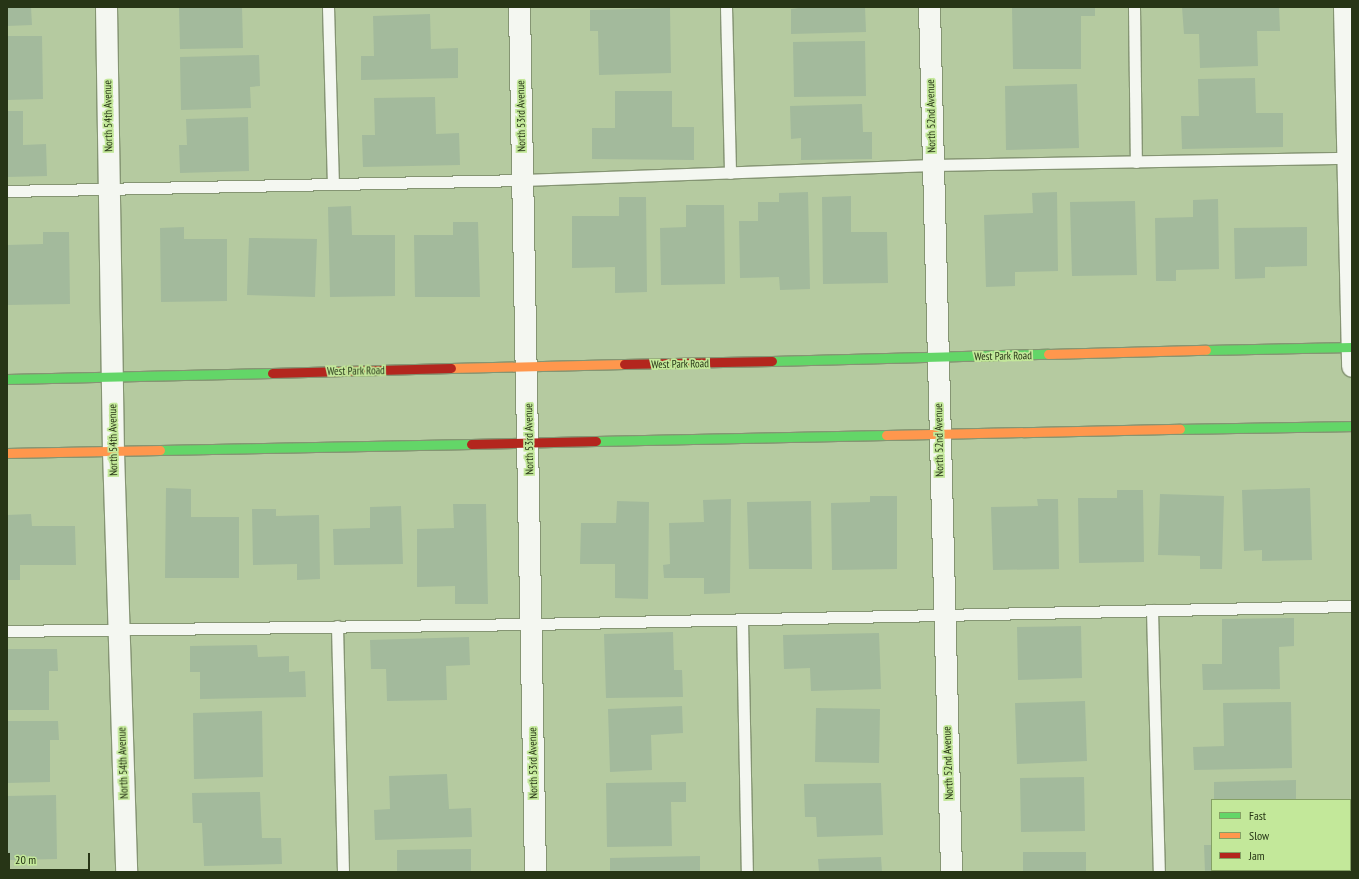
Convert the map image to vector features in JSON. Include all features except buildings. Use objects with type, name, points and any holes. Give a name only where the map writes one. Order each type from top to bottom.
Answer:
[{"type":"street","name":"North 54th Avenue","points":[[106,7],[113,451],[126,872]]},
{"type":"street","name":"North 53rd Avenue","points":[[519,7],[529,443],[535,872]]},
{"type":"street","name":"North 52nd Avenue","points":[[929,7],[938,433],[951,872]]},
{"type":"street","points":[[1344,7],[1350,159],[1352,366]]},
{"type":"street","name":"West Park Road","points":[[7,379],[1352,347]]},
{"type":"street","points":[[7,453],[529,443],[938,433],[1352,426]]},
{"type":"lane","points":[[328,7],[333,184]]},
{"type":"lane","points":[[726,7],[730,173]]},
{"type":"lane","points":[[1134,7],[1136,162]]},
{"type":"lane","points":[[7,191],[523,180],[933,165],[1350,159]]},
{"type":"lane","points":[[7,631],[119,627],[532,624],[1352,606]]},
{"type":"lane","points":[[1152,610],[1159,872]]},
{"type":"lane","points":[[742,619],[747,872]]},
{"type":"lane","points":[[337,626],[343,872]]},
{"type":"traffic: fast","points":[[1206,350],[1352,347]]},
{"type":"traffic: fast","points":[[772,361],[1048,354]]},
{"type":"traffic: fast","points":[[7,379],[272,373]]},
{"type":"traffic: fast","points":[[1180,429],[1352,426]]},
{"type":"traffic: fast","points":[[596,441],[886,435]]},
{"type":"traffic: fast","points":[[160,450],[471,444]]},
{"type":"traffic: slow","points":[[1048,354],[1206,350]]},
{"type":"traffic: slow","points":[[451,368],[624,364]]},
{"type":"traffic: slow","points":[[886,435],[1180,429]]},
{"type":"traffic: slow","points":[[7,453],[160,450]]},
{"type":"traffic: jam","points":[[624,364],[772,361]]},
{"type":"traffic: jam","points":[[272,373],[451,368]]},
{"type":"traffic: jam","points":[[471,444],[596,441]]}]
